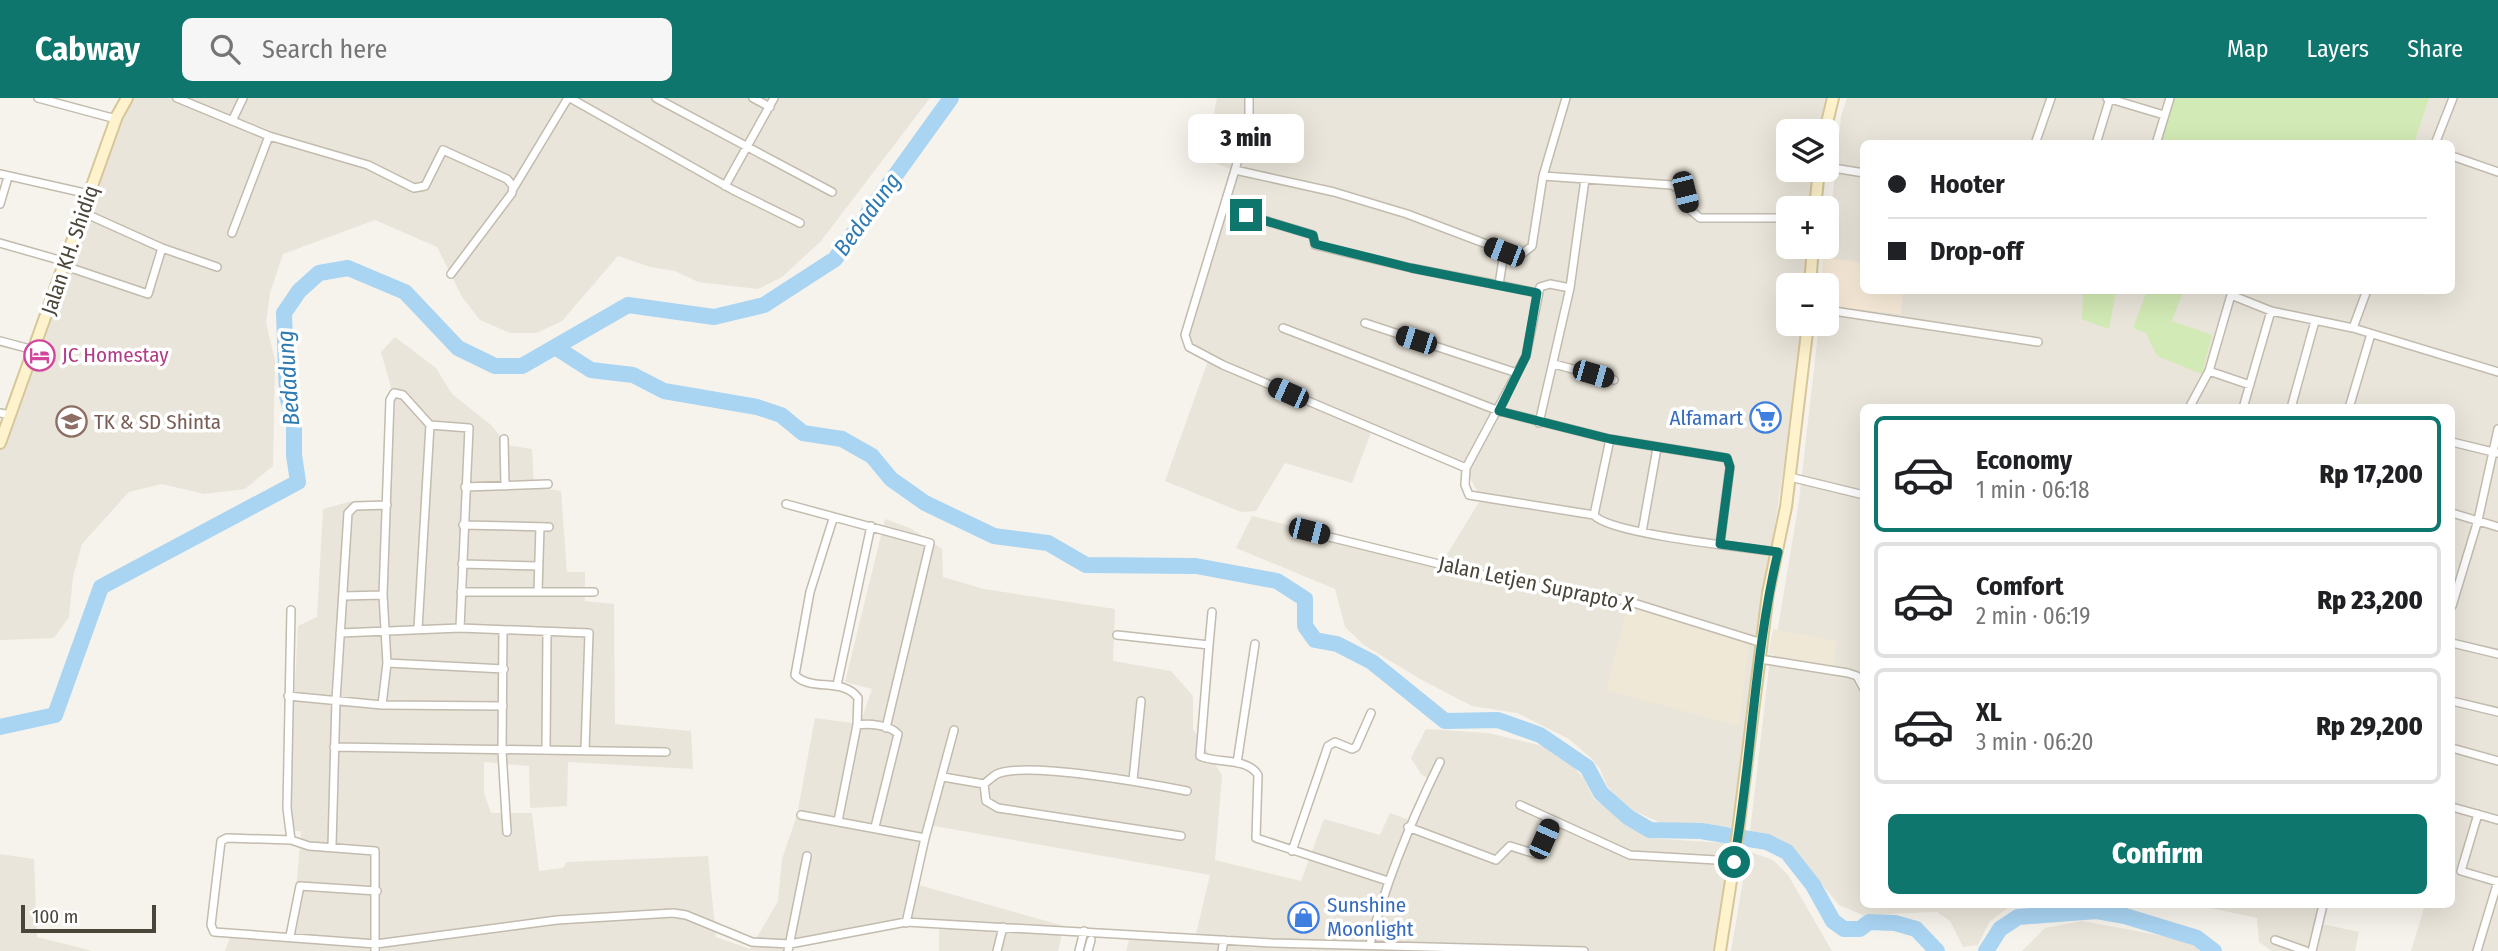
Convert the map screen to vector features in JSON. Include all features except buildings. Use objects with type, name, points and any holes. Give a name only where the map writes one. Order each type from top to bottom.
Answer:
[{"type":"main road","name":"Jalan KH. Shidiq","points":[[0,443],[5,414],[34,350],[116,119],[127,98]]},
{"type":"main road","points":[[1828,119],[1833,98]]},
{"type":"main road","points":[[1720,951],[1735,858],[1762,643],[1790,477],[1807,336]]},
{"type":"street","points":[[38,98],[116,119]]},
{"type":"street","points":[[177,98],[269,136],[368,165],[414,188],[425,186],[441,151],[446,150],[507,179],[513,189]]},
{"type":"street","points":[[232,121],[243,98]]},
{"type":"street","points":[[451,274],[513,189],[569,98],[725,186],[800,223]]},
{"type":"street","points":[[656,98],[832,192]]},
{"type":"street","points":[[753,98],[770,107]]},
{"type":"street","points":[[725,186],[774,98]]},
{"type":"street","points":[[1249,98],[1249,121],[1185,335],[1189,346],[1353,422],[1466,468]]},
{"type":"street","points":[[1235,170],[1346,196],[1407,214],[1504,252],[1522,254],[1532,246],[1544,176],[1566,98]]},
{"type":"street","points":[[2036,140],[2051,98]]},
{"type":"street","points":[[2097,140],[2109,98],[2164,115]]},
{"type":"street","points":[[2157,140],[2170,98]]},
{"type":"street","points":[[2437,140],[2453,98]]},
{"type":"street","points":[[232,233],[269,136]]},
{"type":"street","points":[[2455,157],[2498,172]]},
{"type":"street","points":[[1839,169],[1860,172]]},
{"type":"street","points":[[0,204],[4,176],[89,194]]},
{"type":"street","points":[[1544,176],[1672,185],[1685,192],[1689,209],[1700,218],[1776,218]]},
{"type":"street","points":[[1539,423],[1570,288],[1585,179]]},
{"type":"street","points":[[1224,208],[1313,235],[1315,244],[1411,268],[1537,293]]},
{"type":"street","points":[[82,212],[162,248],[217,267]]},
{"type":"street","points":[[0,243],[148,293],[162,248]]},
{"type":"street","points":[[1499,285],[1504,252]]},
{"type":"street","points":[[1570,288],[1544,284],[1537,293],[1531,338],[1517,373],[1499,411],[1466,468],[1465,485],[1469,495],[1594,515],[1602,523],[1642,532],[1778,552]]},
{"type":"street","points":[[2353,328],[2366,294]]},
{"type":"street","points":[[2191,404],[2209,371],[2231,295],[2270,311],[2353,328],[2498,372]]},
{"type":"street","points":[[2244,404],[2270,311]]},
{"type":"street","points":[[1839,312],[2038,342]]},
{"type":"street","points":[[2292,404],[2315,321]]},
{"type":"street","points":[[1365,323],[1517,373]]},
{"type":"street","points":[[1283,328],[1499,411],[1539,423],[1657,448],[1727,458],[1730,467],[1720,544]]},
{"type":"street","points":[[2350,404],[2371,334]]},
{"type":"street","points":[[0,341],[34,350]]},
{"type":"street","points":[[1554,364],[1614,380]]},
{"type":"street","points":[[2209,371],[2250,385]]},
{"type":"street","points":[[382,705],[387,663],[383,631],[383,595],[392,395],[398,393],[403,395],[430,425],[418,629]]},
{"type":"street","points":[[430,425],[468,426],[460,628]]},
{"type":"street","points":[[2455,596],[2496,453],[2498,429]]},
{"type":"street","points":[[504,439],[505,486]]},
{"type":"street","points":[[1594,515],[1610,439]]},
{"type":"street","points":[[2455,443],[2496,453]]},
{"type":"street","points":[[1642,532],[1657,448]]},
{"type":"street","points":[[1790,477],[1860,494]]},
{"type":"street","points":[[465,487],[548,484]]},
{"type":"street","points":[[786,504],[833,519],[925,540],[931,547],[886,728]]},
{"type":"street","points":[[332,846],[336,700],[348,513],[355,506],[387,505]]},
{"type":"street","points":[[2455,514],[2498,527]]},
{"type":"street","points":[[833,519],[810,592],[795,675],[802,681],[837,685],[851,690],[858,698],[856,725],[838,821]]},
{"type":"street","points":[[463,525],[549,527]]},
{"type":"street","points":[[837,685],[871,526]]},
{"type":"street","points":[[538,592],[540,527]]},
{"type":"street","name":"Jalan Letjen Suprapto X","points":[[1309,531],[1508,580],[1624,600],[1762,643]]},
{"type":"street","points":[[462,564],[538,566]]},
{"type":"street","points":[[461,592],[594,592]]},
{"type":"street","points":[[344,596],[383,595]]},
{"type":"street","points":[[290,610],[287,808],[291,840]]},
{"type":"street","points":[[1212,611],[1200,756],[1251,767],[1258,775],[1256,838],[1388,881]]},
{"type":"street","points":[[340,632],[460,628],[590,634],[585,750]]},
{"type":"street","points":[[503,630],[502,751],[507,832]]},
{"type":"street","points":[[546,749],[547,632]]},
{"type":"street","points":[[1117,635],[1209,645]]},
{"type":"street","points":[[1237,763],[1255,643]]},
{"type":"street","points":[[2455,644],[2498,654]]},
{"type":"street","points":[[1760,659],[1849,673],[1857,676],[1860,682]]},
{"type":"street","points":[[387,663],[504,669]]},
{"type":"street","points":[[288,696],[382,705],[503,706]]},
{"type":"street","points":[[1133,780],[1141,701]]},
{"type":"street","points":[[2455,702],[2498,712]]},
{"type":"street","points":[[1292,850],[1328,746],[1335,742],[1356,747],[1371,713]]},
{"type":"street","points":[[856,725],[886,728],[898,734],[875,827]]},
{"type":"street","points":[[906,923],[954,730]]},
{"type":"street","points":[[334,747],[666,752]]},
{"type":"street","points":[[2455,749],[2498,761]]},
{"type":"street","points":[[1370,944],[1388,881],[1408,827],[1440,762]]},
{"type":"street","points":[[943,777],[984,784],[998,774],[1014,771],[1133,780],[1187,791]]},
{"type":"street","points":[[984,784],[986,801],[998,808],[1181,836]]},
{"type":"street","points":[[1520,805],[1630,855],[1735,858]]},
{"type":"street","points":[[2455,808],[2498,820]]},
{"type":"street","points":[[2477,951],[2498,881],[2461,871],[2478,814]]},
{"type":"street","points":[[801,815],[925,838]]},
{"type":"street","points":[[1408,827],[1496,860],[1510,846],[1536,854],[1553,820]]},
{"type":"street","points":[[376,948],[375,851],[309,846],[291,840],[227,838],[221,841],[211,925],[217,932],[290,936],[376,948],[557,920],[673,913],[686,915],[752,942],[789,947],[906,923],[1003,926],[1224,940],[1271,947],[1370,944],[1584,951]]},
{"type":"street","points":[[789,947],[807,856]]},
{"type":"street","points":[[290,936],[300,886],[377,891]]},
{"type":"street","points":[[2312,951],[2322,908]]},
{"type":"street","points":[[997,951],[1003,926]]},
{"type":"street","points":[[1079,951],[1084,931]]},
{"type":"street","points":[[1088,951],[1091,940]]},
{"type":"street","points":[[1222,951],[1224,940]]},
{"type":"street","points":[[2275,940],[2306,951]]},
{"type":"shaded area","points":[[125,98],[930,98],[821,241],[782,277],[758,289],[698,282],[675,271],[650,267],[618,256],[562,321],[536,333],[510,333],[480,320],[462,297],[437,247],[375,220],[283,254],[270,293],[266,323],[275,360],[273,466],[245,489],[204,494],[162,484],[129,492],[82,544],[73,577],[69,617],[54,638],[0,640],[0,443]]},
{"type":"shaded area","points":[[1217,98],[1826,98],[1822,119],[1776,119],[1776,182],[1814,182],[1813,196],[1776,196],[1776,259],[1808,259],[1807,273],[1776,273],[1776,336],[1802,336],[1732,827],[1659,822],[1628,808],[1607,786],[1600,769],[1591,758],[1569,739],[1517,713],[1472,706],[1420,679],[1364,645],[1345,627],[1335,589],[1236,548],[1252,516],[1441,564],[1481,499],[1465,468],[1372,430],[1352,483],[1285,463],[1256,511],[1241,512],[1165,481],[1209,358],[1189,347],[1185,335],[1235,171],[1205,159]]},
{"type":"shaded area","points":[[1847,98],[2498,98],[2498,951],[2411,951],[2424,908],[2455,908],[2455,404],[1860,404],[1860,908],[2008,908],[1990,921],[1978,945],[1963,947],[1950,921],[1937,912],[1863,915],[1839,905],[1797,854],[1778,838],[1750,832],[1769,667],[1773,658],[1799,501],[1818,336],[1839,336],[1839,273],[1824,273],[1826,259],[1839,259],[1839,196],[1833,196],[1834,182],[1839,182],[1839,136]]},
{"type":"shaded area","points":[[1823,259],[1860,262],[1860,294],[1903,294],[1901,314],[1839,307],[1839,273],[1822,273]]},
{"type":"shaded area","points":[[395,337],[436,368],[452,394],[491,425],[507,445],[532,449],[534,487],[561,491],[567,572],[585,572],[585,601],[614,604],[615,724],[691,731],[693,769],[568,762],[567,806],[530,808],[529,766],[484,762],[484,793],[491,813],[532,813],[539,871],[563,868],[567,862],[708,856],[716,937],[750,949],[778,901],[782,859],[797,815],[815,718],[860,724],[872,689],[845,682],[885,519],[910,528],[942,549],[943,577],[984,589],[1115,609],[1113,661],[1171,671],[1193,696],[1193,729],[1222,775],[1215,860],[1301,881],[1324,819],[1380,835],[1390,813],[1417,823],[1433,782],[1421,774],[1411,758],[1426,729],[1488,733],[1547,747],[1571,764],[1584,779],[1594,799],[1649,838],[1724,843],[1734,854],[1719,951],[1126,951],[1131,933],[1195,938],[1210,875],[929,825],[915,884],[1064,926],[1058,951],[939,951],[939,925],[906,923],[790,947],[788,951],[225,951],[232,932],[284,941],[297,879],[301,831],[287,831],[298,626],[317,617],[323,509],[352,501],[361,506],[385,503],[392,391],[381,352]]},
{"type":"shaded area","points":[[1628,606],[1749,645],[1739,726],[1606,690]]},
{"type":"shaded area","points":[[1773,629],[1837,641],[1833,666],[1768,654]]},
{"type":"shaded area","points":[[1748,851],[1773,860],[1788,875],[1832,951],[1731,951]]},
{"type":"shaded area","points":[[0,854],[34,859],[37,937],[93,951],[0,951]]},
{"type":"shaded area","points":[[2210,908],[2320,908],[2317,923],[2359,932],[2355,951],[2272,951],[2259,942],[2257,918]]},
{"type":"shaded area","points":[[2082,921],[2179,939],[2205,951],[2022,951],[2045,928]]},
{"type":"green space","points":[[2168,98],[2429,98],[2415,140],[2154,140]]},
{"type":"green space","points":[[2083,294],[2115,294],[2109,329],[2082,319]]},
{"type":"green space","points":[[2146,294],[2182,294],[2172,321],[2212,335],[2202,374],[2157,356],[2146,333],[2133,328]]},
{"type":"waterway","name":"Bedadung","points":[[0,727],[55,715],[101,587],[298,482],[294,455],[294,422],[287,396],[284,313],[299,291],[319,273],[348,268],[405,292],[458,348],[495,366],[522,366],[628,305],[714,317],[764,305],[835,259],[951,98]]},
{"type":"waterway","points":[[555,347],[591,370],[633,375],[664,391],[757,407],[781,415],[803,433],[842,439],[872,456],[891,479],[925,503],[994,536],[1048,543],[1086,565],[1196,566],[1277,581],[1305,599],[1305,626],[1315,640],[1337,644],[1372,662],[1445,721],[1498,720],[1540,735],[1587,767],[1601,793],[1628,817],[1650,830],[1701,831],[1767,842],[1787,852],[1813,885],[1833,921],[1844,929],[1860,929],[1869,922],[1895,923],[1916,929],[1937,951]]},
{"type":"waterway","points":[[1986,951],[2000,929],[2018,917],[2097,911],[2125,916],[2197,938],[2214,951]]},
{"type":"place","name":"JC Homestay","points":[[39,355]]},
{"type":"place","name":"Alfamart","points":[[1766,418]]},
{"type":"place","name":"TK & SD Shinta","points":[[71,422]]},
{"type":"place","name":"Sunshine Moonlight","points":[[1304,917]]},
{"type":"route","points":[[1246,215],[1313,235],[1315,244],[1411,268],[1537,293],[1526,356],[1499,411],[1610,439],[1727,458],[1730,467],[1720,544],[1778,552],[1768,593],[1752,703],[1734,862]]}]
